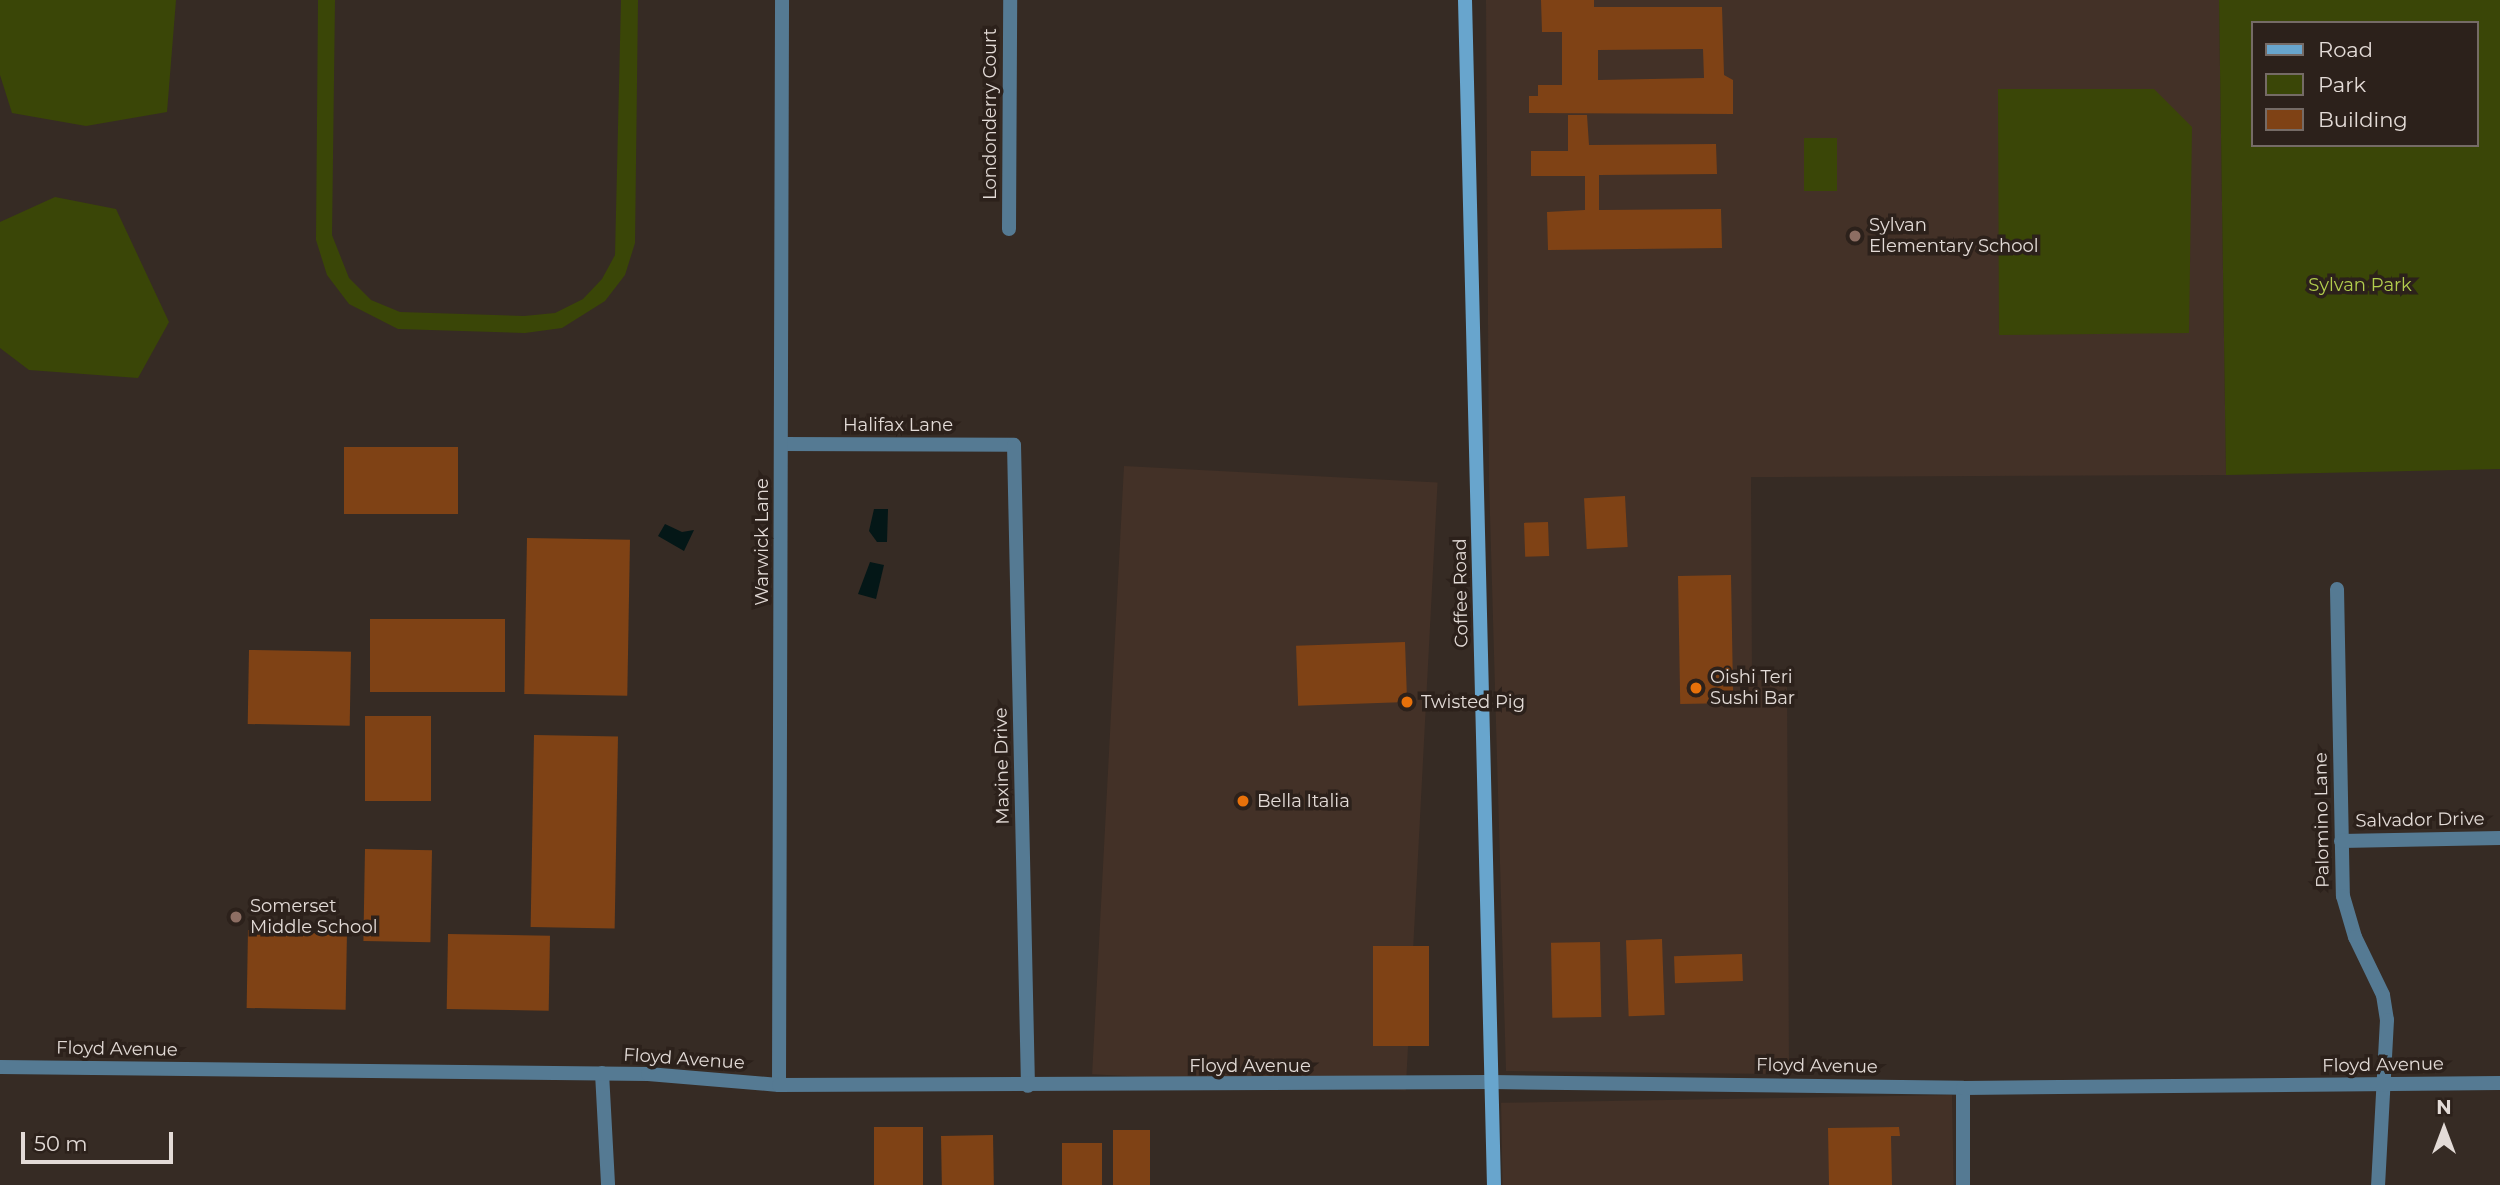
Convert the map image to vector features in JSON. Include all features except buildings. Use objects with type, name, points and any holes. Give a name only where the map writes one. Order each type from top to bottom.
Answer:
[{"type":"main road","name":"Coffee Road","points":[[1465,0],[1494,1185]]},
{"type":"street","name":"Warwick Lane","points":[[779,1085],[782,0]]},
{"type":"street","name":"Londonderry Court","points":[[1010,0],[1010,229]]},
{"type":"street","name":"Halifax Lane","points":[[782,443],[1014,445]]},
{"type":"street","name":"Maxine Drive","points":[[1014,445],[1028,1086]]},
{"type":"street","name":"Palomino Lane","points":[[2337,589],[2341,841],[2347,913],[2383,995],[2385,1084],[2378,1185]]},
{"type":"street","name":"Salvador Drive","points":[[2341,841],[2500,838]]},
{"type":"street","name":"Floyd Avenue","points":[[0,1067],[602,1073],[779,1085],[1491,1082],[1963,1088],[2500,1083]]},
{"type":"street","points":[[602,1073],[608,1185]]},
{"type":"street","points":[[1963,1088],[1963,1185]]},
{"type":"shaded area","name":"Sylvan Elementary School","points":[[1486,0],[2219,0],[2226,475],[1751,477],[1752,680],[1787,680],[1789,1074],[1506,1071],[1489,480]]},
{"type":"shaded area","points":[[1124,466],[1438,482],[1406,1091],[1092,1074]]},
{"type":"shaded area","points":[[874,509],[888,509],[887,542],[877,542],[869,531]]},
{"type":"shaded area","points":[[665,524],[682,532],[694,530],[684,551],[658,536]]},
{"type":"shaded area","points":[[870,562],[884,565],[876,599],[858,594]]},
{"type":"shaded area","points":[[1952,1095],[1954,1185],[1503,1185],[1501,1103]]},
{"type":"green space","points":[[0,0],[176,0],[167,112],[86,126],[12,113],[0,75]]},
{"type":"green space","points":[[318,0],[335,0],[332,235],[349,278],[371,300],[400,312],[524,316],[555,313],[583,299],[602,279],[615,255],[621,0],[638,0],[635,243],[625,275],[605,301],[562,328],[525,333],[398,329],[349,304],[327,275],[316,240]]},
{"type":"green space","name":"Sylvan Park","points":[[2219,0],[2500,0],[2500,469],[2226,475]]},
{"type":"green space","points":[[1998,89],[2154,89],[2192,127],[2189,333],[1999,335]]},
{"type":"green space","points":[[1804,138],[1837,138],[1837,191],[1804,191]]},
{"type":"green space","points":[[55,197],[116,209],[169,322],[138,378],[29,370],[0,348],[0,222]]},
{"type":"place","name":"Sylvan Elementary School","points":[[1855,236]]},
{"type":"place","name":"Oishi Teri Sushi Bar","points":[[1696,688]]},
{"type":"place","name":"Twisted Pig","points":[[1407,702]]},
{"type":"place","name":"Bella Italia","points":[[1243,801]]},
{"type":"place","name":"Somerset Middle School","points":[[236,917]]}]
